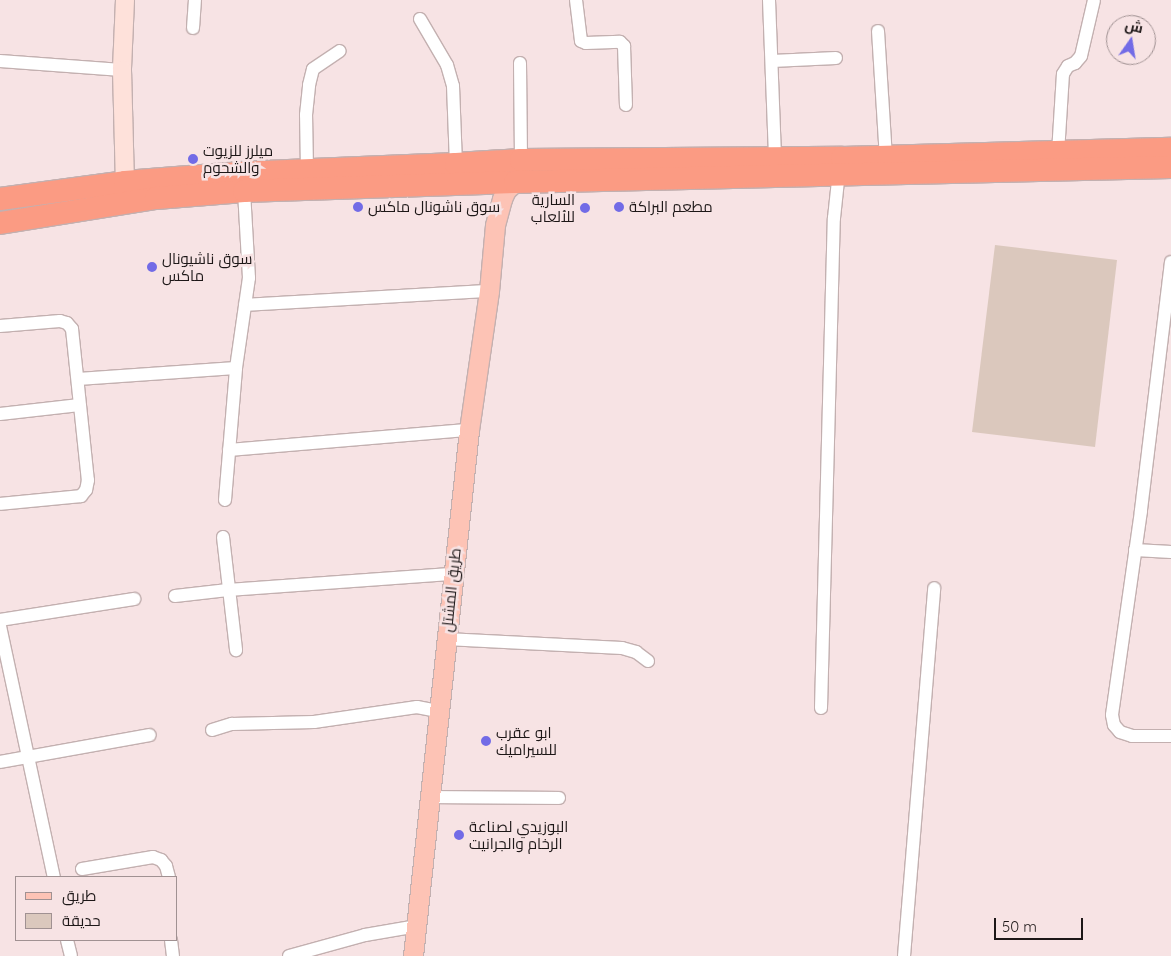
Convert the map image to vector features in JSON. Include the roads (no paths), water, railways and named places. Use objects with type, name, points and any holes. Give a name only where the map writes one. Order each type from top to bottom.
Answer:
[{"type":"highway","points":[[0,199],[125,182],[240,173],[521,160],[775,159],[840,167],[886,157],[1171,150]]},
{"type":"highway","points":[[0,223],[156,198],[244,191],[481,184],[840,167],[1171,167]]},
{"type":"main road","name":"طريق المشتل","points":[[413,956],[469,430],[495,224],[506,190],[515,182]]},
{"type":"main road","name":"طريق المشتل","points":[[481,184],[492,201],[495,224]]},
{"type":"street","points":[[124,0],[122,70],[125,182]]},
{"type":"street","points":[[193,28],[195,0]]},
{"type":"street","points":[[576,0],[581,40],[586,43],[620,42],[624,46],[626,105]]},
{"type":"street","points":[[769,0],[775,159]]},
{"type":"street","points":[[1058,153],[1063,74],[1068,66],[1075,63],[1081,56],[1094,0]]},
{"type":"street","points":[[420,19],[447,65],[453,86],[456,164]]},
{"type":"street","points":[[878,31],[886,157]]},
{"type":"street","points":[[307,170],[306,115],[313,68],[340,50]]},
{"type":"street","points":[[772,61],[836,58]]},
{"type":"street","points":[[0,61],[122,70]]},
{"type":"street","points":[[520,64],[521,160]]},
{"type":"street","points":[[821,708],[834,218],[840,167]]},
{"type":"street","points":[[224,500],[236,368],[249,278],[244,191]]},
{"type":"street","points":[[1171,262],[1112,715],[1114,725],[1120,732],[1132,736],[1171,736]]},
{"type":"street","points":[[245,305],[488,291]]},
{"type":"street","points":[[0,326],[60,321],[67,323],[72,329],[88,480],[84,494],[81,496],[0,504]]},
{"type":"street","points":[[78,379],[236,368]]},
{"type":"street","points":[[0,414],[80,405]]},
{"type":"street","points":[[229,450],[469,430]]},
{"type":"street","points":[[223,537],[236,650]]},
{"type":"street","points":[[1135,550],[1171,552]]},
{"type":"street","points":[[174,596],[228,590],[453,574]]},
{"type":"street","points":[[904,956],[934,588]]},
{"type":"street","points":[[0,620],[134,600]]},
{"type":"street","points":[[0,626],[54,876]]},
{"type":"street","points":[[446,640],[622,648],[636,652],[648,661]]},
{"type":"street","points":[[212,730],[232,724],[314,722],[417,707],[438,711]]},
{"type":"street","points":[[0,762],[150,735]]},
{"type":"street","points":[[430,796],[559,798]]},
{"type":"street","points":[[82,870],[153,857],[164,863],[169,876]]},
{"type":"street","points":[[289,956],[366,935],[417,926]]},
{"type":"street","points":[[67,941],[71,956]]},
{"type":"street","points":[[170,941],[173,956]]},
{"type":"place","name":"ميلرز للزيوت والشحوم","points":[[193,159]]},
{"type":"place","name":"سوق ناشونال ماكس","points":[[358,207]]},
{"type":"place","name":"مطعم البراكة","points":[[619,207]]},
{"type":"place","name":"السارية للألعاب","points":[[585,208]]},
{"type":"place","name":"سوق ناشيونال ماكس","points":[[152,267]]},
{"type":"place","name":"ابو عقرب للسيراميك","points":[[486,741]]},
{"type":"place","name":"البوزيدي لصناعة الرخام والجرانيت","points":[[459,835]]}]
